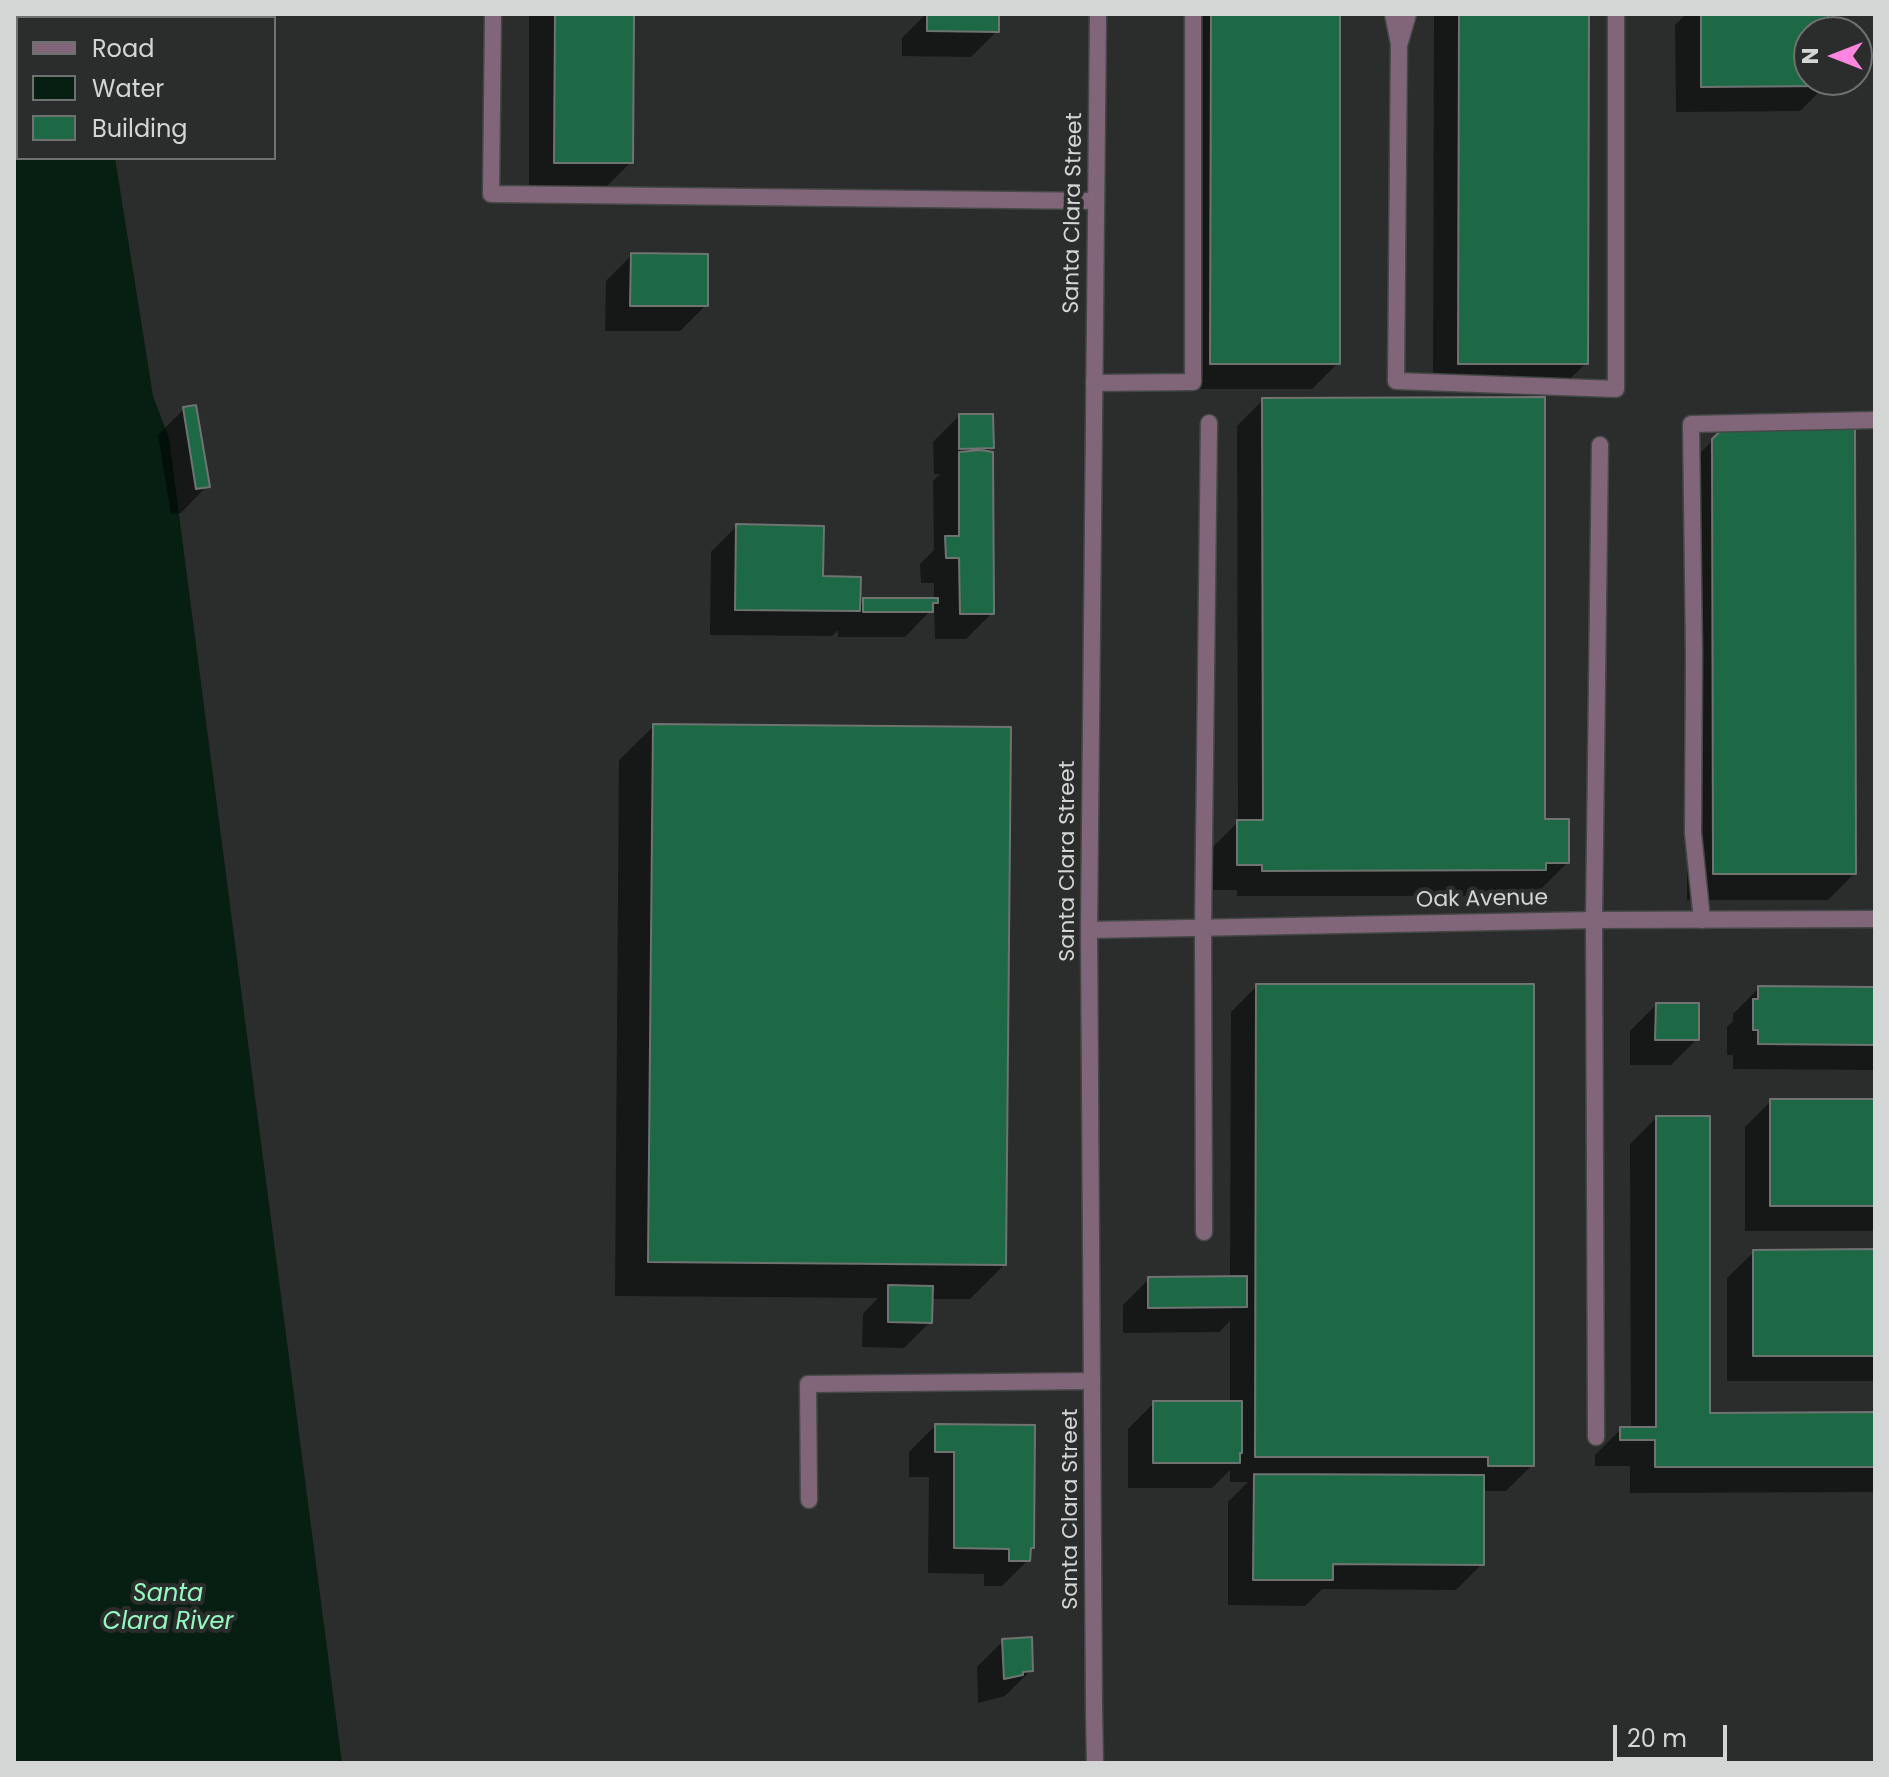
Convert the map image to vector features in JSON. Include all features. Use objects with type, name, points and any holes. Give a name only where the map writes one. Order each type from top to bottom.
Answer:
[{"type":"street","points":[[493,14],[491,194],[1096,201]]},
{"type":"street","name":"Santa Clara Street","points":[[1095,1763],[1089,930],[1098,14]]},
{"type":"street","points":[[1094,383],[1193,382],[1193,14]]},
{"type":"street","points":[[1393,14],[1399,44],[1396,381],[1616,389],[1616,14]]},
{"type":"street","points":[[1399,44],[1408,14]]},
{"type":"street","points":[[1702,920],[1693,833],[1691,424],[1875,420]]},
{"type":"street","points":[[1204,1232],[1203,928],[1209,423]]},
{"type":"street","points":[[1596,1437],[1594,920],[1600,445]]},
{"type":"street","name":"Oak Avenue","points":[[1089,930],[1594,920],[1875,919]]},
{"type":"street","points":[[809,1500],[808,1384],[1092,1381]]},
{"type":"water","name":"Santa Clara River","points":[[14,14],[93,14],[16,16],[16,160],[115,160],[153,396],[169,438],[342,1763],[14,1763]]},
{"type":"building","points":[[555,14],[634,14],[633,163],[554,163]]},
{"type":"building","points":[[927,14],[999,14],[999,32],[927,31]]},
{"type":"building","points":[[1211,14],[1340,14],[1340,364],[1210,364]]},
{"type":"building","points":[[1459,14],[1589,14],[1588,364],[1458,364]]},
{"type":"building","points":[[1701,14],[1828,14],[1793,16],[1793,86],[1701,87]]},
{"type":"building","points":[[631,253],[708,254],[708,306],[630,306]]},
{"type":"building","points":[[1545,397],[1545,819],[1569,819],[1569,863],[1546,863],[1546,870],[1262,871],[1262,865],[1237,865],[1237,820],[1263,820],[1262,398]]},
{"type":"building","points":[[196,405],[210,487],[196,489],[183,407]]},
{"type":"building","points":[[959,414],[993,414],[994,448],[959,449]]},
{"type":"building","points":[[1726,426],[1855,426],[1856,874],[1713,874],[1712,439]]},
{"type":"building","points":[[959,452],[993,452],[994,614],[960,614],[959,558],[946,558],[945,536],[959,536]]},
{"type":"building","points":[[736,524],[824,526],[823,576],[861,577],[860,611],[735,610]]},
{"type":"building","points":[[863,598],[938,598],[938,603],[933,603],[933,612],[863,612]]},
{"type":"building","points":[[653,724],[1011,727],[1006,1265],[648,1262]]},
{"type":"building","points":[[1256,984],[1534,984],[1534,1466],[1488,1466],[1488,1457],[1255,1457]]},
{"type":"building","points":[[1758,986],[1875,987],[1875,1045],[1758,1044],[1758,1030],[1753,1030],[1753,999],[1758,999]]},
{"type":"building","points":[[1656,1003],[1699,1003],[1699,1040],[1655,1040]]},
{"type":"building","points":[[1770,1099],[1875,1099],[1875,1206],[1770,1206]]},
{"type":"building","points":[[1656,1116],[1710,1116],[1710,1413],[1875,1412],[1875,1467],[1655,1467],[1655,1440],[1620,1440],[1620,1427],[1656,1427]]},
{"type":"building","points":[[1875,1249],[1875,1356],[1753,1356],[1753,1250]]},
{"type":"building","points":[[1247,1276],[1247,1307],[1148,1308],[1148,1277]]},
{"type":"building","points":[[888,1285],[933,1286],[932,1323],[888,1322]]},
{"type":"building","points":[[1153,1401],[1242,1401],[1240,1463],[1153,1463]]},
{"type":"building","points":[[935,1424],[1035,1425],[1034,1548],[1031,1548],[1030,1561],[1009,1561],[1009,1549],[954,1548],[954,1452],[935,1452]]},
{"type":"building","points":[[1254,1474],[1484,1475],[1484,1565],[1333,1564],[1333,1580],[1253,1580]]},
{"type":"building","points":[[1032,1637],[1033,1671],[1004,1679],[1002,1639]]}]
